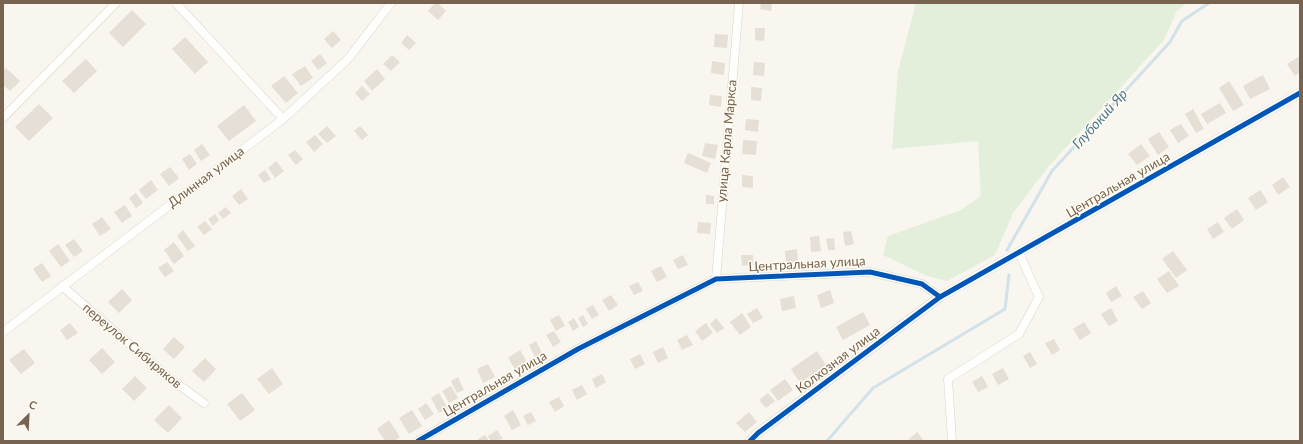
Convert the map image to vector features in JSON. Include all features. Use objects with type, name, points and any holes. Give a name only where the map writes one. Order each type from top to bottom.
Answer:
[{"type":"street","points":[[3,118],[116,3]]},
{"type":"street","points":[[176,3],[283,119]]},
{"type":"street","name":"Длинная улица","points":[[3,332],[283,119],[348,59],[391,3]]},
{"type":"street","name":"улица Карла Маркса","points":[[716,279],[739,3]]},
{"type":"street","name":"Центральная улица","points":[[418,441],[578,349],[716,279],[870,272],[922,284],[940,297],[1300,93]]},
{"type":"street","points":[[952,441],[948,379],[1020,334],[1039,297],[1019,253]]},
{"type":"street","name":"переулок Сибиряков","points":[[62,286],[169,378],[204,403]]},
{"type":"street","name":"Колхозная улица","points":[[750,441],[758,433],[940,297]]},
{"type":"green space","points":[[916,3],[1187,3],[1176,12],[1164,40],[1049,166],[1013,213],[995,255],[947,281],[927,276],[883,255],[888,236],[961,210],[981,196],[978,141],[892,149],[898,71]]},
{"type":"building","points":[[435,3],[438,3],[446,11],[438,20],[428,11]]},
{"type":"building","points":[[761,3],[772,3],[771,11],[760,9]]},
{"type":"building","points":[[132,10],[146,24],[123,47],[109,33]]},
{"type":"building","points":[[755,28],[765,28],[764,41],[755,40]]},
{"type":"building","points":[[333,31],[341,40],[332,48],[324,39]]},
{"type":"building","points":[[715,34],[728,35],[727,48],[714,47]]},
{"type":"building","points":[[407,35],[416,43],[409,50],[401,43]]},
{"type":"building","points":[[185,37],[208,62],[195,74],[172,49]]},
{"type":"building","points":[[320,54],[327,63],[318,70],[311,61]]},
{"type":"building","points":[[392,55],[400,62],[391,71],[383,64]]},
{"type":"building","points":[[1300,56],[1300,72],[1295,76],[1287,64]]},
{"type":"building","points":[[86,59],[97,71],[74,93],[62,81]]},
{"type":"building","points":[[712,61],[725,63],[724,75],[711,73]]},
{"type":"building","points":[[754,62],[765,63],[764,76],[753,75]]},
{"type":"building","points":[[305,66],[313,78],[301,86],[292,74]]},
{"type":"building","points":[[6,68],[20,81],[10,91],[3,85],[3,71]]},
{"type":"building","points":[[377,69],[385,79],[372,91],[364,81]]},
{"type":"building","points":[[1263,75],[1270,89],[1250,99],[1243,86]]},
{"type":"building","points":[[284,76],[298,93],[286,103],[271,86]]},
{"type":"building","points":[[1229,81],[1244,105],[1233,111],[1219,88]]},
{"type":"building","points":[[362,86],[370,94],[362,101],[355,93]]},
{"type":"building","points":[[751,87],[762,88],[761,101],[751,100]]},
{"type":"building","points":[[710,95],[722,96],[721,107],[709,105]]},
{"type":"building","points":[[1220,103],[1226,113],[1207,124],[1201,114]]},
{"type":"building","points":[[39,104],[53,118],[29,141],[15,127]]},
{"type":"building","points":[[244,105],[256,121],[229,141],[217,126]]},
{"type":"building","points":[[1193,109],[1204,129],[1196,133],[1185,114]]},
{"type":"building","points":[[746,119],[759,120],[758,132],[745,130]]},
{"type":"building","points":[[1181,124],[1189,136],[1178,143],[1170,130]]},
{"type":"building","points":[[327,126],[336,136],[327,143],[318,134]]},
{"type":"building","points":[[360,126],[368,135],[362,140],[354,131]]},
{"type":"building","points":[[1159,132],[1169,147],[1158,155],[1148,139]]},
{"type":"building","points":[[315,135],[323,144],[314,152],[306,142]]},
{"type":"building","points":[[743,140],[757,141],[756,155],[742,154]]},
{"type":"building","points":[[705,143],[718,145],[715,159],[702,156]]},
{"type":"building","points":[[202,144],[210,155],[201,161],[194,150]]},
{"type":"building","points":[[1141,144],[1150,156],[1137,165],[1128,154]]},
{"type":"building","points":[[295,150],[303,159],[296,165],[288,155]]},
{"type":"building","points":[[688,153],[711,163],[707,173],[684,163]]},
{"type":"building","points":[[190,154],[197,164],[189,170],[182,159]]},
{"type":"building","points":[[276,161],[284,171],[275,178],[268,168]]},
{"type":"building","points":[[170,167],[179,178],[169,186],[160,174]]},
{"type":"building","points":[[265,170],[271,179],[264,183],[258,175]]},
{"type":"building","points":[[742,175],[753,176],[753,188],[742,187]]},
{"type":"building","points":[[1283,177],[1290,187],[1278,195],[1272,185]]},
{"type":"building","points":[[151,180],[158,190],[146,199],[139,190]]},
{"type":"building","points":[[241,189],[248,199],[239,205],[232,196]]},
{"type":"building","points":[[1260,190],[1268,202],[1256,210],[1248,198]]},
{"type":"building","points":[[136,193],[143,203],[136,208],[129,198]]},
{"type":"building","points":[[706,195],[714,196],[714,204],[706,204]]},
{"type":"building","points":[[125,205],[132,216],[122,223],[114,212]]},
{"type":"building","points":[[226,207],[231,213],[223,219],[218,213]]},
{"type":"building","points":[[1237,209],[1244,220],[1232,229],[1224,218]]},
{"type":"building","points":[[215,214],[219,220],[213,226],[208,219]]},
{"type":"building","points":[[102,217],[111,229],[100,236],[92,224]]},
{"type":"building","points":[[205,221],[212,229],[204,235],[197,227]]},
{"type":"building","points":[[698,222],[711,223],[710,234],[697,233]]},
{"type":"building","points":[[1218,222],[1224,232],[1213,239],[1207,229]]},
{"type":"building","points":[[183,230],[195,246],[188,251],[177,236]]},
{"type":"building","points":[[851,231],[854,244],[845,246],[843,232]]},
{"type":"building","points":[[819,236],[821,251],[811,252],[810,237]]},
{"type":"building","points":[[834,238],[835,250],[828,250],[826,239]]},
{"type":"building","points":[[74,239],[83,251],[74,257],[65,245]]},
{"type":"building","points":[[174,242],[184,256],[174,264],[164,250]]},
{"type":"building","points":[[58,244],[70,261],[61,267],[49,251]]},
{"type":"building","points":[[797,249],[798,262],[786,263],[785,251]]},
{"type":"building","points":[[1173,251],[1187,270],[1176,278],[1162,259]]},
{"type":"building","points":[[683,255],[688,265],[678,269],[673,260]]},
{"type":"building","points":[[741,255],[753,255],[753,265],[742,266]]},
{"type":"building","points":[[167,262],[174,271],[165,277],[158,268]]},
{"type":"building","points":[[42,263],[51,276],[42,282],[33,269]]},
{"type":"building","points":[[661,266],[667,277],[657,282],[651,271]]},
{"type":"building","points":[[1169,271],[1179,286],[1167,293],[1157,279]]},
{"type":"building","points":[[638,282],[643,291],[634,295],[629,286]]},
{"type":"building","points":[[1116,286],[1122,296],[1111,302],[1106,293]]},
{"type":"building","points":[[122,289],[132,300],[119,313],[108,302]]},
{"type":"building","points":[[830,290],[834,303],[821,308],[817,295]]},
{"type":"building","points":[[1143,291],[1151,303],[1142,309],[1133,297]]},
{"type":"building","points":[[611,295],[618,305],[609,311],[602,300]]},
{"type":"building","points":[[794,296],[796,308],[782,311],[780,299]]},
{"type":"building","points":[[593,305],[599,315],[592,319],[586,309]]},
{"type":"building","points":[[757,308],[763,318],[753,323],[747,314]]},
{"type":"building","points":[[1111,308],[1118,321],[1109,326],[1101,314]]},
{"type":"building","points":[[863,312],[870,325],[843,340],[836,327]]},
{"type":"building","points":[[742,313],[751,327],[740,335],[730,322]]},
{"type":"building","points":[[559,315],[565,326],[556,331],[550,320]]},
{"type":"building","points":[[583,315],[588,324],[583,327],[578,318]]},
{"type":"building","points":[[574,318],[579,327],[573,331],[568,322]]},
{"type":"building","points":[[716,318],[724,328],[717,333],[710,324]]},
{"type":"building","points":[[1084,322],[1091,333],[1080,340],[1073,329]]},
{"type":"building","points":[[70,323],[78,333],[67,340],[60,330]]},
{"type":"building","points":[[706,323],[713,333],[702,341],[695,331]]},
{"type":"building","points":[[554,331],[561,342],[553,347],[546,335]]},
{"type":"building","points":[[687,335],[693,345],[682,350],[677,340]]},
{"type":"building","points":[[174,337],[185,347],[174,359],[163,349]]},
{"type":"building","points":[[1054,339],[1060,350],[1052,355],[1045,343]]},
{"type":"building","points":[[536,341],[542,353],[535,357],[529,345]]},
{"type":"building","points":[[663,347],[668,358],[658,363],[653,352]]},
{"type":"building","points":[[102,348],[115,362],[102,374],[89,360]]},
{"type":"building","points":[[24,349],[35,363],[21,374],[9,360]]},
{"type":"building","points":[[520,350],[527,362],[515,369],[508,358]]},
{"type":"building","points":[[817,351],[826,365],[800,383],[791,369]]},
{"type":"building","points":[[1030,352],[1037,364],[1030,368],[1023,356]]},
{"type":"building","points":[[640,354],[645,364],[635,369],[630,359]]},
{"type":"building","points":[[205,358],[216,369],[204,382],[192,371]]},
{"type":"building","points":[[488,364],[495,377],[483,383],[477,369]]},
{"type":"building","points":[[272,368],[283,384],[269,394],[257,379]]},
{"type":"building","points":[[1003,368],[1009,379],[998,385],[992,374]]},
{"type":"building","points":[[602,374],[606,382],[596,388],[592,379]]},
{"type":"building","points":[[135,376],[147,388],[134,401],[122,389]]},
{"type":"building","points":[[982,376],[988,387],[978,392],[972,382]]},
{"type":"building","points":[[458,377],[464,390],[457,393],[451,381]]},
{"type":"building","points":[[785,379],[793,390],[778,401],[770,390]]},
{"type":"building","points":[[582,385],[587,394],[577,400],[572,390]]},
{"type":"building","points":[[451,386],[458,398],[449,403],[442,391]]},
{"type":"building","points":[[242,393],[255,410],[240,421],[227,404]]},
{"type":"building","points":[[439,393],[448,409],[439,413],[431,398]]},
{"type":"building","points":[[768,393],[775,401],[766,408],[759,400]]},
{"type":"building","points":[[559,397],[564,406],[555,412],[549,402]]},
{"type":"building","points":[[426,403],[434,414],[425,420],[418,409]]},
{"type":"building","points":[[169,405],[182,418],[168,433],[154,420]]},
{"type":"building","points":[[412,410],[422,426],[409,434],[399,418]]},
{"type":"building","points":[[513,410],[521,425],[512,430],[504,416]]},
{"type":"building","points":[[531,412],[536,421],[528,425],[523,416]]},
{"type":"building","points":[[749,412],[757,422],[745,432],[736,423]]},
{"type":"building","points":[[389,420],[400,437],[394,441],[385,441],[377,429]]},
{"type":"building","points":[[497,430],[503,439],[491,441],[488,436]]},
{"type":"building","points":[[917,432],[924,441],[907,441]]},
{"type":"building","points":[[485,435],[489,441],[479,441],[478,439]]},
{"type":"waterway","name":"Глубокий Яр","points":[[1007,250],[1052,171],[1170,42],[1182,21],[1209,3]]},
{"type":"waterway","name":"Глубокий Яр","points":[[827,441],[873,388],[1005,309],[1009,275]]},
{"type":"cycle path","points":[[750,441],[758,433],[940,297],[1300,93]]},
{"type":"cycle path","points":[[418,441],[578,349],[716,279],[870,272],[922,284],[940,297]]}]
